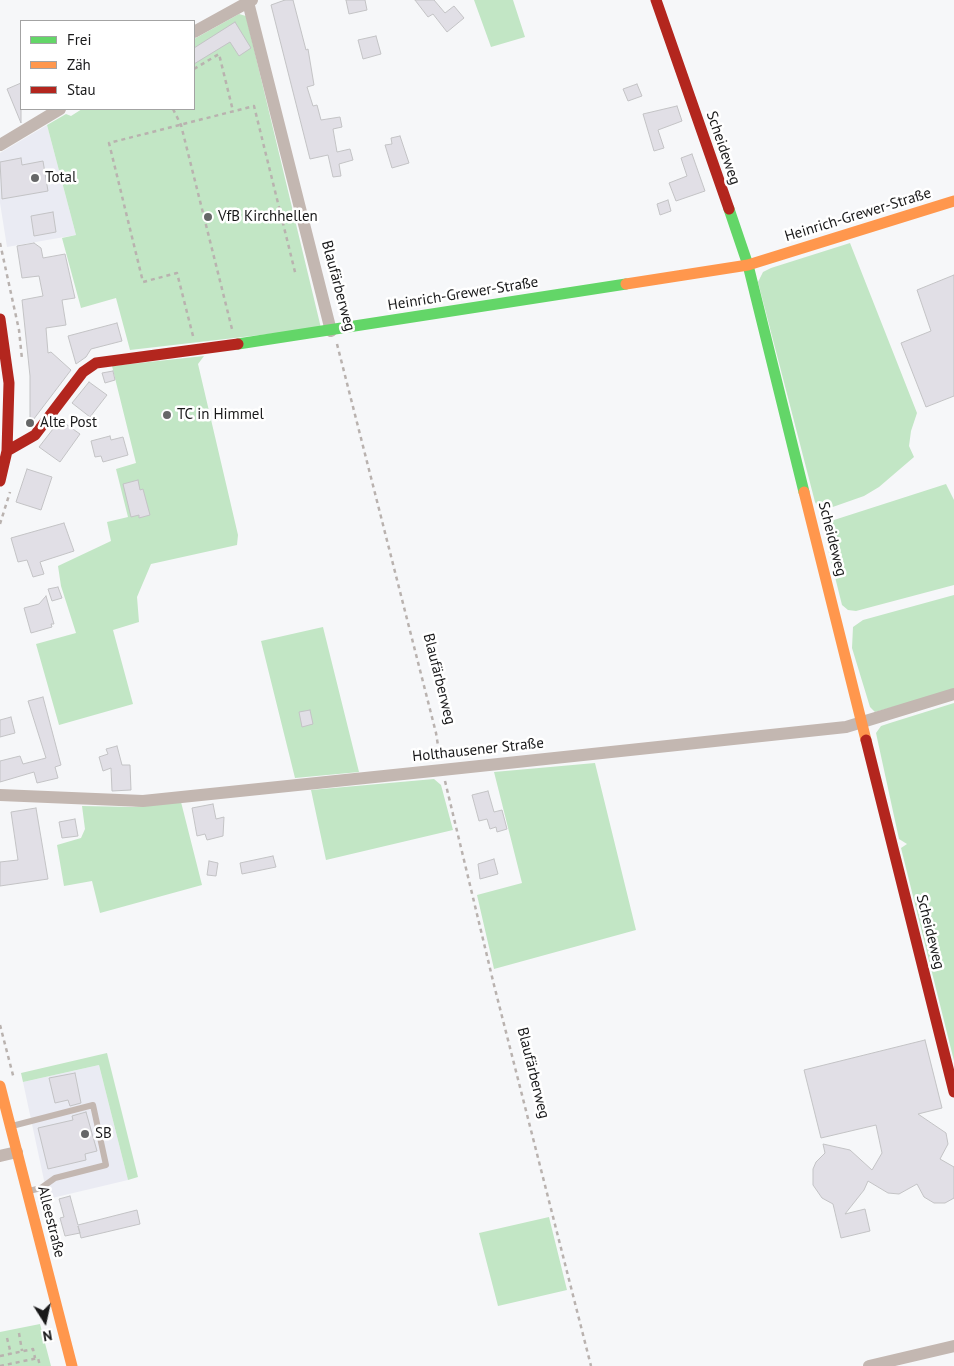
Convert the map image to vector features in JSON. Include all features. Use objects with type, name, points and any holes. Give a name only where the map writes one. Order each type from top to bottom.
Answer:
[{"type":"street","name":"Scheideweg","points":[[656,0],[748,264],[954,1092]]},
{"type":"street","points":[[195,31],[250,1]]},
{"type":"street","name":"Blaufärberweg","points":[[250,1],[331,331]]},
{"type":"street","points":[[0,145],[58,110]]},
{"type":"street","name":"Heinrich-Grewer-Straße","points":[[7,451],[35,435],[83,372],[96,363],[331,331],[748,264],[954,201]]},
{"type":"street","points":[[0,319],[8,384],[7,451],[0,481]]},
{"type":"street","name":"Holthausener Straße","points":[[0,795],[143,800],[442,770],[846,727],[954,694]]},
{"type":"street","name":"Alleestraße","points":[[0,1086],[72,1366]]},
{"type":"street","points":[[0,1156],[17,1152]]},
{"type":"street","points":[[869,1366],[954,1346]]},
{"type":"lane","points":[[11,1127],[93,1105],[106,1165],[55,1178],[41,1188],[28,1192]]},
{"type":"path","points":[[195,68],[219,54],[232,111]]},
{"type":"path","points":[[194,339],[177,273],[144,282],[109,143],[254,106],[296,276]]},
{"type":"path","points":[[174,110],[181,125],[232,329],[223,331]]},
{"type":"path","name":"Blaufärberweg","points":[[331,331],[337,343],[369,466],[436,734],[442,770],[494,986],[591,1366]]},
{"type":"path","points":[[19,1333],[22,1351]]},
{"type":"path","points":[[7,1338],[11,1354]]},
{"type":"path","points":[[0,1356],[33,1348],[40,1366]]},
{"type":"path","points":[[0,1366],[36,1358]]},
{"type":"shaded area","points":[[47,125],[76,235],[7,247],[0,203],[0,153]]},
{"type":"shaded area","points":[[99,1065],[128,1180],[48,1199],[23,1082]]},
{"type":"green space","points":[[474,0],[513,0],[525,37],[491,47]]},
{"type":"green space","name":"VfB Kirchhellen","points":[[239,14],[246,16],[321,328],[130,350],[116,298],[81,308],[62,238],[76,235],[47,125],[66,114],[71,116],[80,110],[195,110],[195,38]]},
{"type":"green space","points":[[850,243],[917,413],[911,431],[909,446],[914,457],[879,487],[864,496],[827,509],[819,509],[815,502],[758,282],[763,272],[771,268]]},
{"type":"green space","name":"TC in Himmel","points":[[204,356],[198,364],[238,535],[237,545],[151,564],[137,597],[139,622],[113,630],[133,704],[59,725],[36,644],[76,633],[61,586],[58,566],[111,541],[107,522],[128,517],[116,469],[136,463],[112,366]]},
{"type":"green space","points":[[946,484],[954,500],[954,585],[856,611],[848,610],[842,605],[824,533],[825,526],[834,520]]},
{"type":"green space","points":[[954,595],[954,690],[875,712],[870,707],[852,648],[853,627],[863,620]]},
{"type":"green space","points":[[323,627],[359,772],[295,778],[261,641]]},
{"type":"green space","points":[[954,703],[954,1061],[901,848],[907,844],[899,839],[876,733],[881,726]]},
{"type":"green space","points":[[595,763],[636,930],[494,969],[477,895],[522,883],[494,772]]},
{"type":"green space","points":[[434,779],[441,785],[453,830],[326,860],[311,790]]},
{"type":"green space","points":[[181,802],[202,885],[100,913],[92,881],[64,886],[57,845],[81,838],[85,829],[82,806],[133,807]]},
{"type":"green space","points":[[107,1053],[138,1177],[128,1180],[99,1065],[23,1082],[21,1073]]},
{"type":"green space","points":[[549,1217],[567,1290],[498,1306],[479,1233]]},
{"type":"green space","points":[[40,1324],[51,1366],[0,1366],[0,1332]]},
{"type":"building","points":[[285,0],[293,0],[306,50],[308,49],[314,85],[307,87],[313,106],[317,105],[321,120],[340,117],[342,127],[333,129],[337,152],[350,149],[353,160],[339,164],[341,176],[333,177],[328,155],[310,159],[271,5]]},
{"type":"building","points":[[346,0],[365,0],[367,10],[349,14]]},
{"type":"building","points":[[415,0],[434,0],[445,13],[454,6],[464,18],[447,32],[433,14],[428,17]]},
{"type":"building","points":[[235,22],[251,48],[239,56],[230,42],[195,63],[195,47]]},
{"type":"building","points":[[376,36],[381,54],[363,59],[358,40]]},
{"type":"building","points":[[20,83],[21,123],[7,89]]},
{"type":"building","points":[[637,84],[642,96],[628,101],[623,89]]},
{"type":"building","points":[[677,106],[682,121],[658,130],[664,148],[654,151],[643,114]]},
{"type":"building","points":[[400,136],[409,163],[392,168],[385,145],[392,144],[391,138]]},
{"type":"building","points":[[692,154],[705,191],[676,201],[669,183],[687,176],[681,158]]},
{"type":"building","points":[[21,158],[22,165],[43,161],[48,191],[2,199],[0,162]]},
{"type":"building","points":[[668,200],[671,211],[660,215],[657,204]]},
{"type":"building","points":[[53,212],[56,232],[34,236],[31,216]]},
{"type":"building","points":[[34,243],[41,248],[43,258],[65,254],[75,298],[62,300],[66,325],[46,328],[48,353],[51,352],[71,370],[30,424],[30,376],[22,300],[43,296],[39,276],[22,278],[17,246]]},
{"type":"building","points":[[954,275],[954,396],[926,407],[901,343],[931,331],[917,290]]},
{"type":"building","points":[[117,323],[122,341],[91,349],[86,357],[76,364],[68,336]]},
{"type":"building","points":[[113,371],[115,380],[105,383],[102,373]]},
{"type":"building","points":[[89,382],[107,395],[90,417],[72,403]]},
{"type":"building","points":[[60,420],[80,434],[60,462],[39,447]]},
{"type":"building","points":[[110,436],[111,440],[123,437],[128,455],[103,462],[101,456],[95,457],[91,441]]},
{"type":"building","points":[[27,469],[52,477],[41,510],[16,502]]},
{"type":"building","points":[[138,480],[140,490],[143,489],[150,515],[139,518],[139,515],[131,517],[123,484]]},
{"type":"building","points":[[64,523],[74,551],[40,562],[44,574],[33,577],[27,560],[18,562],[11,538]]},
{"type":"building","points":[[58,587],[62,598],[52,601],[48,589]]},
{"type":"building","points":[[46,596],[54,624],[51,624],[52,627],[31,633],[24,608],[39,604]]},
{"type":"building","points":[[43,697],[61,765],[55,767],[58,778],[37,783],[34,772],[0,782],[0,761],[20,756],[23,764],[46,758],[28,701]]},
{"type":"building","points":[[310,710],[313,724],[302,727],[299,712]]},
{"type":"building","points":[[11,717],[15,733],[0,737],[0,720]]},
{"type":"building","points":[[117,746],[122,765],[130,765],[131,790],[112,791],[111,768],[103,771],[99,757],[108,754],[106,749]]},
{"type":"building","points":[[488,791],[494,812],[502,810],[507,829],[497,832],[496,827],[490,829],[487,819],[479,821],[472,795]]},
{"type":"building","points":[[213,804],[216,819],[224,817],[223,836],[207,840],[205,834],[197,836],[192,808]]},
{"type":"building","points":[[36,808],[48,879],[0,886],[0,862],[18,860],[11,812]]},
{"type":"building","points":[[75,819],[78,836],[62,838],[59,822]]},
{"type":"building","points":[[273,856],[276,867],[242,874],[240,863]]},
{"type":"building","points":[[494,859],[498,874],[480,879],[478,864]]},
{"type":"building","points":[[209,861],[218,863],[216,876],[207,875]]},
{"type":"building","points":[[925,1040],[942,1108],[918,1114],[946,1133],[948,1144],[940,1159],[954,1167],[954,1198],[945,1203],[934,1203],[924,1197],[917,1184],[899,1194],[888,1193],[868,1181],[864,1190],[845,1214],[865,1209],[870,1231],[841,1238],[833,1204],[822,1198],[813,1185],[813,1169],[816,1162],[825,1153],[823,1144],[850,1150],[872,1170],[882,1153],[876,1125],[821,1138],[804,1070]]},
{"type":"building","points":[[75,1073],[81,1103],[70,1106],[68,1100],[55,1103],[49,1078]]},
{"type":"building","points":[[86,1112],[97,1151],[85,1154],[86,1160],[48,1169],[38,1128],[73,1120],[72,1116]]},
{"type":"building","points":[[70,1196],[78,1225],[137,1210],[140,1224],[81,1238],[80,1233],[65,1236],[60,1218],[64,1217],[59,1199]]},
{"type":"traffic: fast","points":[[729,209],[748,265],[804,492]]},
{"type":"traffic: fast","points":[[238,344],[626,284]]},
{"type":"traffic: slow","points":[[626,284],[748,265],[954,201]]},
{"type":"traffic: slow","points":[[804,492],[866,740]]},
{"type":"traffic: slow","points":[[0,1086],[72,1366]]},
{"type":"traffic: jam","points":[[656,0],[729,209]]},
{"type":"traffic: jam","points":[[0,319],[9,383],[7,451],[0,481]]},
{"type":"traffic: jam","points":[[7,451],[35,435],[83,372],[96,363],[238,344]]},
{"type":"traffic: jam","points":[[866,740],[954,1092]]},
{"type":"place","name":"Total","points":[[35,178]]},
{"type":"place","name":"VfB Kirchhellen","points":[[208,217]]},
{"type":"place","name":"TC in Himmel","points":[[167,415]]},
{"type":"place","name":"Alte Post","points":[[30,423]]},
{"type":"place","name":"SB","points":[[85,1134]]}]
